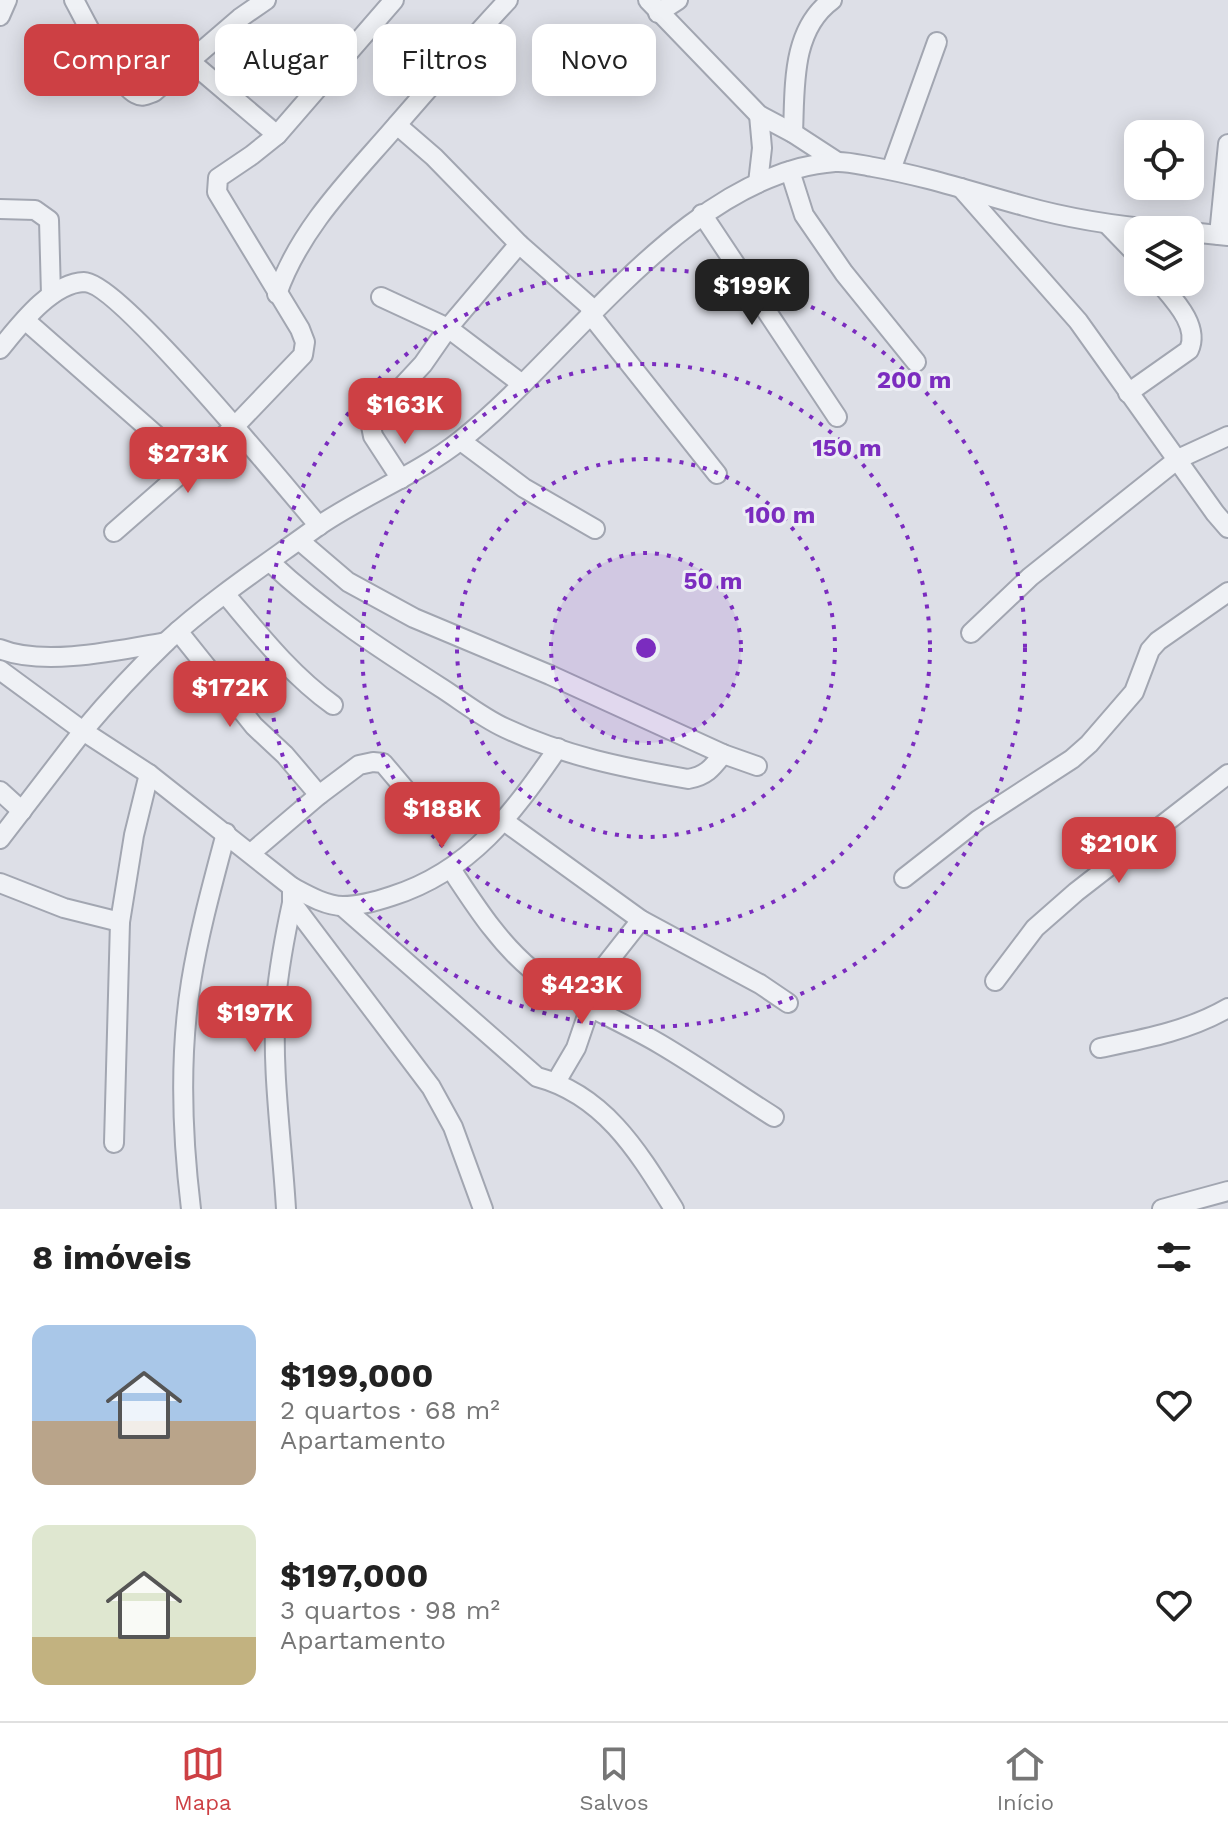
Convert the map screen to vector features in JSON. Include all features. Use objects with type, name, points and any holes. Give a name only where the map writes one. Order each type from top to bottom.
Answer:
[{"type":"street","points":[[0,16],[7,0]]},
{"type":"street","points":[[74,0],[88,24]]},
{"type":"street","points":[[199,55],[240,18],[266,0]]},
{"type":"street","points":[[114,532],[234,427],[303,355],[305,342],[300,329],[215,184],[218,178],[277,135],[394,0]]},
{"type":"street","points":[[277,294],[286,268],[318,218],[432,82],[508,0]]},
{"type":"street","points":[[653,6],[678,0]]},
{"type":"street","points":[[793,133],[798,52],[808,28],[832,0]]},
{"type":"street","points":[[653,6],[759,115],[836,161]]},
{"type":"street","points":[[891,170],[937,42]]},
{"type":"street","points":[[199,69],[277,135]]},
{"type":"street","points":[[758,183],[762,148],[759,115]]},
{"type":"street","points":[[397,125],[441,163],[519,244],[592,312],[717,474]]},
{"type":"street","points":[[1223,235],[1228,144]]},
{"type":"street","points":[[0,839],[83,731],[172,637],[319,526],[461,441],[592,312],[702,214],[758,183],[790,171],[836,161],[891,170],[959,186],[1024,207],[1124,226]]},
{"type":"street","points":[[790,171],[804,215],[844,273],[916,362]]},
{"type":"street","points":[[959,186],[1078,321],[1228,528]]},
{"type":"street","points":[[0,209],[35,210],[49,220],[51,295]]},
{"type":"street","points":[[702,214],[837,417]]},
{"type":"street","points":[[1108,225],[1124,242]]},
{"type":"street","points":[[401,479],[373,436],[370,421],[423,364],[448,328],[519,244]]},
{"type":"street","points":[[0,349],[51,295],[75,284],[95,284],[129,314],[234,427],[319,526]]},
{"type":"street","points":[[1128,393],[1189,350],[1193,333],[1183,312],[1170,296]]},
{"type":"street","points":[[381,297],[448,328],[522,384]]},
{"type":"street","points":[[25,320],[190,465]]},
{"type":"street","points":[[971,633],[1030,577],[1178,459],[1228,436]]},
{"type":"street","points":[[461,441],[524,488],[595,529]]},
{"type":"street","points":[[300,541],[348,582],[414,618],[550,675],[723,754],[757,766]]},
{"type":"street","points":[[270,562],[309,598],[372,644],[502,727],[591,761],[688,779],[701,777],[710,771],[723,754]]},
{"type":"street","points":[[904,878],[978,820],[1072,759],[1105,728],[1134,692],[1150,650],[1158,641],[1228,592]]},
{"type":"street","points":[[226,595],[310,689],[333,705]]},
{"type":"street","points":[[0,649],[19,654],[79,656],[172,637]]},
{"type":"street","points":[[172,637],[319,795]]},
{"type":"street","points":[[0,670],[83,731],[149,774],[226,833],[251,853],[292,895],[431,1087],[453,1127],[483,1209]]},
{"type":"street","points":[[292,895],[342,906],[413,890],[451,869],[477,850],[504,821],[558,748]]},
{"type":"street","points":[[251,853],[359,765],[383,763],[416,802]]},
{"type":"street","points":[[114,1143],[120,922],[134,835],[149,774]]},
{"type":"street","points":[[995,981],[1035,928],[1076,892],[1228,774]]},
{"type":"street","points":[[0,791],[22,811]]},
{"type":"street","points":[[504,821],[641,920],[760,984],[788,1003]]},
{"type":"street","points":[[191,1209],[185,1163],[184,1055],[191,984],[201,931],[226,833]]},
{"type":"street","points":[[451,869],[484,918],[533,971],[659,1044],[774,1117]]},
{"type":"street","points":[[0,883],[64,908],[120,922]]},
{"type":"street","points":[[286,1209],[275,1067],[276,1003],[292,895]]},
{"type":"street","points":[[342,906],[537,1077],[556,1082],[586,1098],[602,1112],[637,1150],[674,1209]]},
{"type":"street","points":[[556,1082],[576,1048],[584,1003],[641,920]]},
{"type":"street","points":[[1100,1048],[1162,1035],[1206,1021],[1228,1008]]},
{"type":"street","points":[[1162,1209],[1228,1191]]}]
